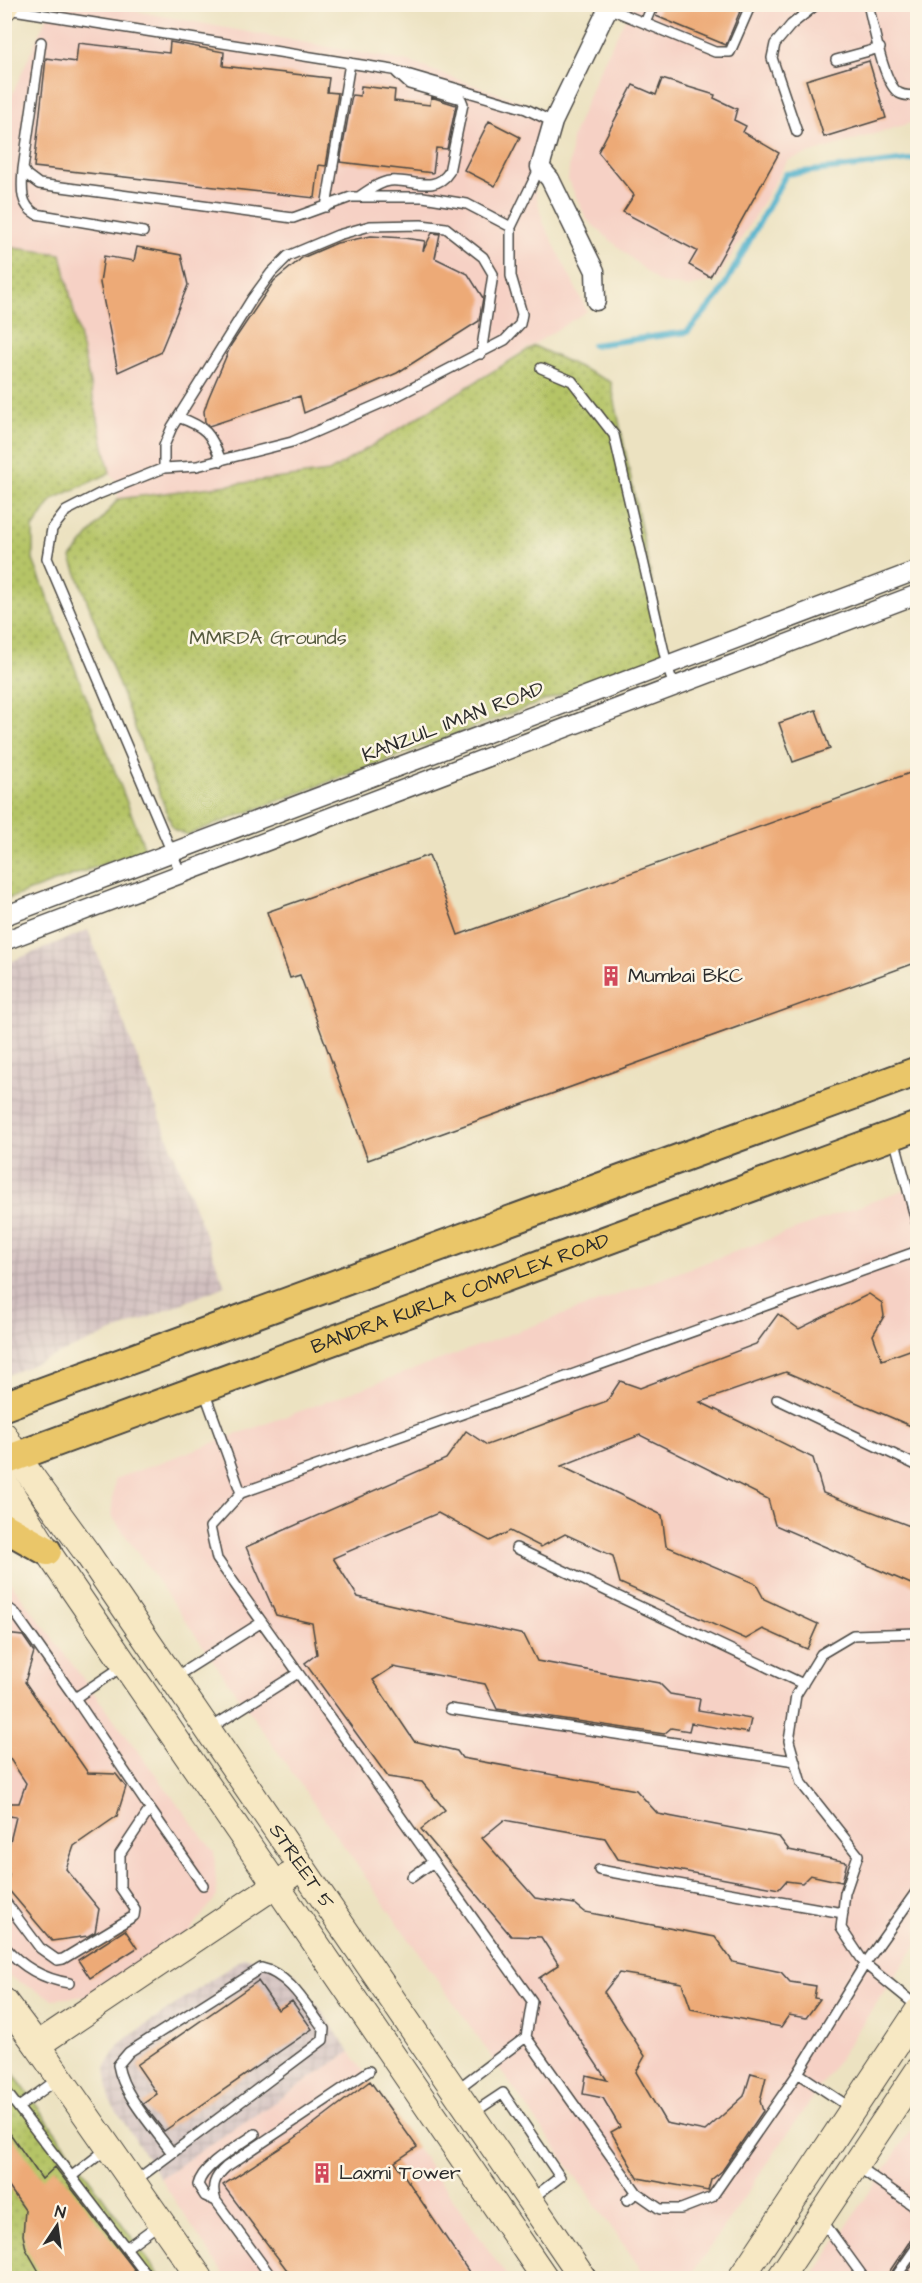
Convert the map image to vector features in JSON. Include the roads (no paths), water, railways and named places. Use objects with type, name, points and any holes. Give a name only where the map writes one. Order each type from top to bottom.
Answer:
[{"type":"main road","points":[[4,1406],[918,1071]]},
{"type":"main road","name":"BANDRA KURLA COMPLEX ROAD","points":[[8,1459],[905,1131]]},
{"type":"main road","points":[[4,1527],[47,1551]]},
{"type":"street","points":[[596,301],[595,271],[550,179],[540,167],[553,122],[609,6]]},
{"type":"street","name":"KANZUL IMAN ROAD","points":[[4,916],[918,570]]},
{"type":"street","points":[[4,941],[918,594]]},
{"type":"street","name":"STREET 5","points":[[8,1459],[47,1551],[545,2278]]},
{"type":"street","name":"STREET 5","points":[[8,1459],[87,1553],[583,2278]]},
{"type":"street","points":[[37,2045],[302,1867]]},
{"type":"street","points":[[4,2001],[133,2182],[193,2274]]},
{"type":"street","points":[[741,2278],[918,2009]]},
{"type":"street","points":[[780,2278],[855,2165],[915,2081]]},
{"type":"lane","points":[[645,23],[653,4]]},
{"type":"lane","points":[[609,6],[715,52],[730,52],[751,4]]},
{"type":"lane","points":[[797,132],[772,58],[775,44],[791,25],[817,4]]},
{"type":"lane","points":[[868,4],[889,81],[899,93],[918,95]]},
{"type":"lane","points":[[5,7],[393,70],[526,109],[553,122]]},
{"type":"lane","points":[[41,42],[23,169],[23,200],[29,210],[36,214],[143,232]]},
{"type":"lane","points":[[836,60],[880,48]]},
{"type":"lane","points":[[326,207],[350,63]]},
{"type":"lane","points":[[360,196],[373,187],[389,181],[435,184],[444,181],[449,172],[461,99],[409,84],[393,70]]},
{"type":"lane","points":[[181,874],[47,558],[52,529],[66,511],[99,494],[164,468],[197,466],[292,442],[393,398],[505,340],[520,324],[522,314],[511,276],[511,227],[540,167]]},
{"type":"lane","points":[[23,169],[39,184],[292,218],[351,197],[423,197],[467,204],[511,227]]},
{"type":"lane","points":[[164,468],[164,446],[171,427],[252,299],[288,256],[312,245],[370,226],[421,225],[446,228],[483,257],[493,274],[481,354]]},
{"type":"lane","points":[[541,368],[572,381],[614,435],[674,687]]},
{"type":"lane","points":[[178,417],[198,424],[208,432],[221,460]]},
{"type":"lane","points":[[905,1131],[918,1228]]},
{"type":"lane","points":[[454,2091],[526,2037],[532,2001],[217,1559],[210,1527],[242,1493],[918,1251]]},
{"type":"lane","points":[[203,1389],[242,1493]]},
{"type":"lane","points":[[777,1399],[918,1466]]},
{"type":"lane","points":[[516,1548],[803,1684]]},
{"type":"lane","points":[[4,1605],[15,1613],[204,1886]]},
{"type":"lane","points":[[173,1679],[262,1622]]},
{"type":"lane","points":[[918,1633],[853,1635],[821,1654],[796,1695],[789,1741],[801,1783],[858,1855],[845,1893],[841,1928],[865,1964],[918,2009]]},
{"type":"lane","points":[[75,1698],[124,1665]]},
{"type":"lane","points":[[208,1730],[298,1673]]},
{"type":"lane","points":[[450,1709],[795,1761]]},
{"type":"lane","points":[[4,1900],[40,1948],[57,1960],[63,1959],[134,1916],[135,1910],[120,1887],[120,1854],[150,1809]]},
{"type":"lane","points":[[412,1877],[433,1862]]},
{"type":"lane","points":[[599,1870],[843,1913]]},
{"type":"lane","points":[[526,2037],[637,2193],[660,2209],[681,2209],[712,2197],[798,2073],[865,1964],[918,1889]]},
{"type":"lane","points":[[4,1946],[30,1970],[53,1980],[69,1983]]},
{"type":"lane","points":[[133,2182],[172,2153],[323,2040],[324,2030],[288,1982],[270,1970],[261,1968],[129,2052],[118,2065],[120,2078],[126,2089],[172,2153]]},
{"type":"lane","points":[[272,2278],[216,2201],[212,2189],[216,2176],[369,2071]]},
{"type":"lane","points":[[798,2073],[853,2109]]},
{"type":"lane","points":[[19,2108],[60,2078]]},
{"type":"lane","points":[[4,2089],[149,2278]]},
{"type":"lane","points":[[471,2114],[503,2093],[548,2158],[560,2177],[529,2200]]},
{"type":"lane","points":[[216,2201],[205,2196],[198,2185],[200,2178],[209,2167],[255,2134]]},
{"type":"lane","points":[[72,2176],[109,2148]]},
{"type":"lane","points":[[855,2165],[918,2209]]},
{"type":"lane","points":[[627,2200],[637,2193]]},
{"type":"lane","points":[[820,2218],[864,2278]]},
{"type":"lane","points":[[126,2248],[161,2223]]},
{"type":"lane","points":[[895,2278],[918,2245]]},
{"type":"waterway","points":[[593,345],[687,332],[719,296],[786,174],[918,159]]},
{"type":"place","name":"Mumbai BKC","points":[[611,976]]},
{"type":"place","name":"Laxmi Tower","points":[[322,2173]]},
{"type":"park label","name":"MMRDA Grounds","points":[[268,638]]}]
